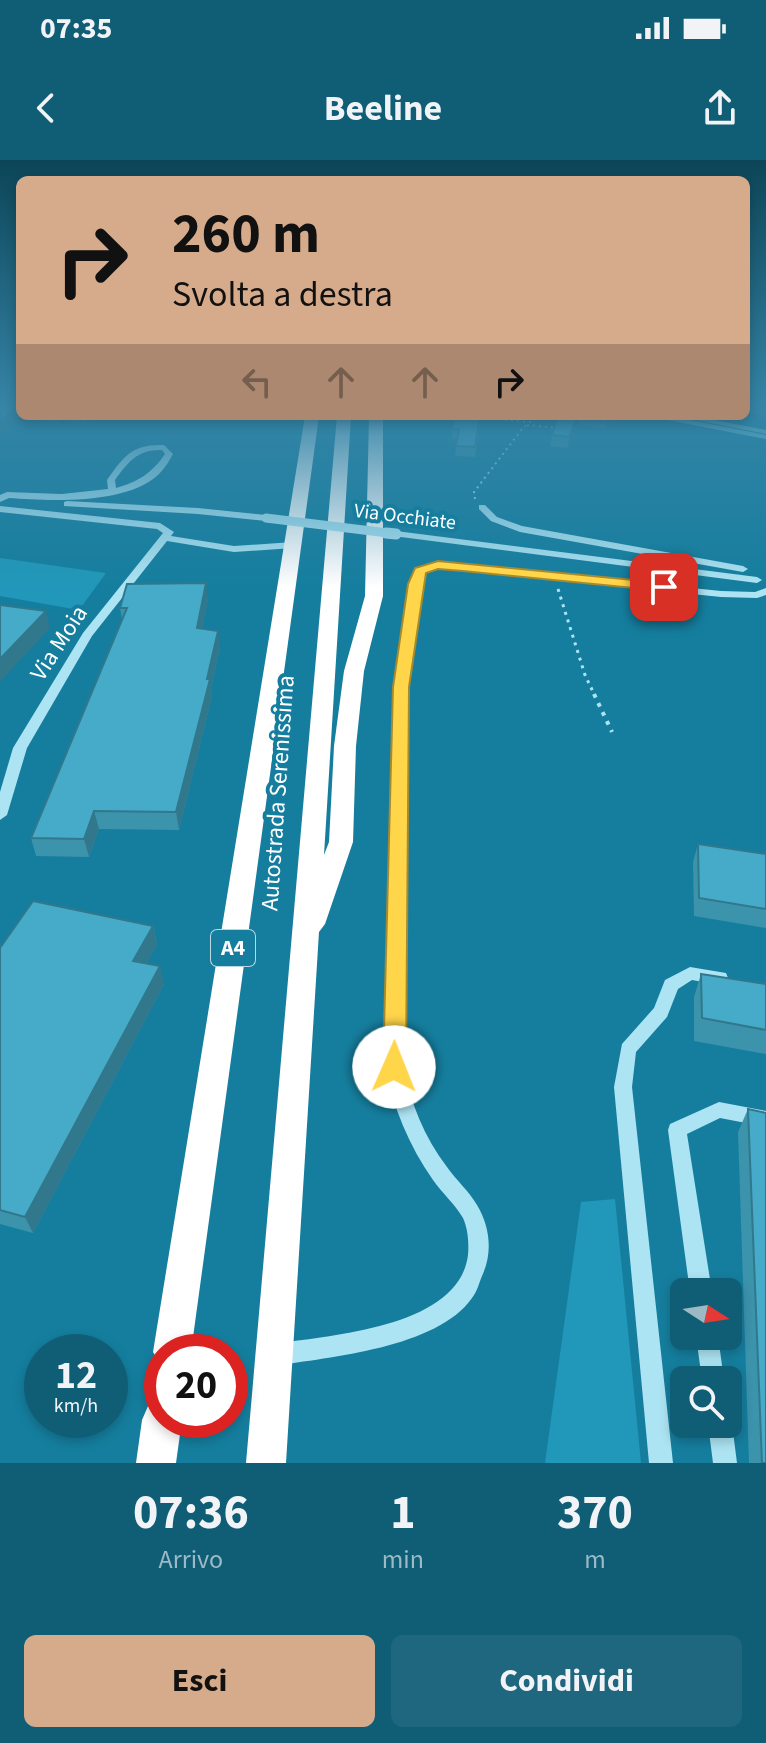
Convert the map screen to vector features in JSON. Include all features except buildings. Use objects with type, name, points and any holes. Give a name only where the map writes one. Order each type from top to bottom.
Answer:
[{"type":"highway","points":[[289,466],[285,491],[293,545]]},
{"type":"highway","name":"Autostrada Serenissima","points":[[175,1334],[305,466]]},
{"type":"highway","name":"Autostrada Serenissima","points":[[266,1463],[340,466]]},
{"type":"highway","points":[[302,952],[341,842],[345,746],[354,671],[374,596],[375,466]]},
{"type":"highway","points":[[156,1463],[159,1438]]},
{"type":"street","points":[[112,489],[111,480],[123,466]]},
{"type":"street","points":[[0,500],[7,495],[78,497],[136,485],[154,474],[160,466]]},
{"type":"street","name":"Via Occhiate","points":[[0,500],[198,511],[762,576]]},
{"type":"street","name":"Via Occhiate","points":[[482,507],[494,519],[520,529],[762,576]]},
{"type":"street","points":[[0,509],[160,526],[169,532],[165,538],[234,549],[293,545]]},
{"type":"street","name":"Via Moia","points":[[0,815],[20,748],[87,635],[165,538]]},
{"type":"street","points":[[274,1355],[400,1331],[433,1320],[459,1301],[474,1274],[479,1255],[469,1209],[431,1159],[403,1102],[394,1067],[401,687],[415,584],[420,571],[438,565],[750,595],[766,591],[762,576]]},
{"type":"street","points":[[661,1463],[623,1087],[628,1049],[661,1012],[671,985],[690,973],[736,980]]},
{"type":"street","points":[[699,1278],[677,1130],[719,1110],[766,1119]]},
{"type":"street","points":[[722,1438],[725,1463]]},
{"type":"path","name":"Via Occhiate","points":[[482,507],[474,492],[494,466]]},
{"type":"path","points":[[553,574],[585,675],[612,732]]},
{"type":"shaded area","points":[[0,558],[106,573],[79,610],[0,596]]},
{"type":"shaded area","points":[[615,1199],[641,1463],[545,1463],[581,1202]]},
{"type":"route","points":[[394,1067],[401,687],[415,584],[420,571],[438,565],[664,587]]}]
